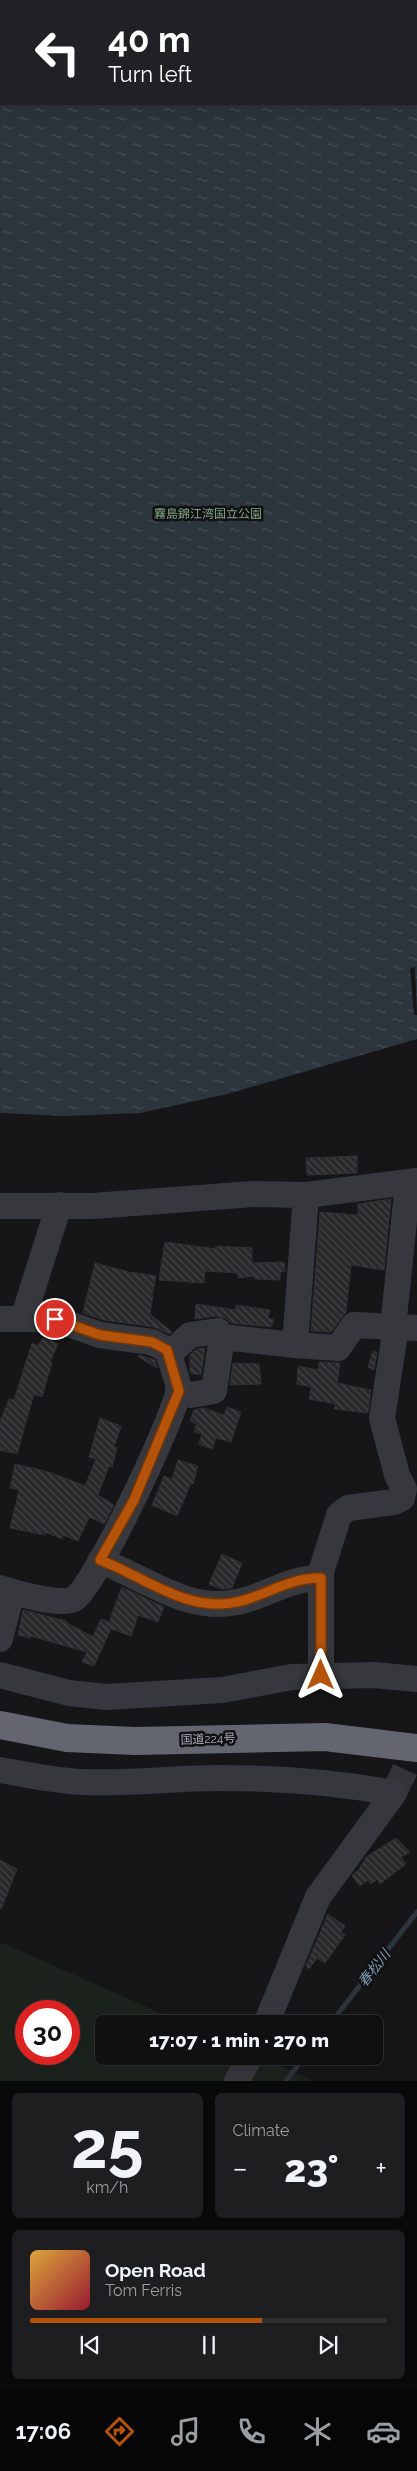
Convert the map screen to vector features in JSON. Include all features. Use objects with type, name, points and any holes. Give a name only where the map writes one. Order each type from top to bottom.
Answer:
[{"type":"highway","name":"国道224号","points":[[0,1725],[67,1738],[135,1741],[325,1737],[417,1748]]},
{"type":"street","points":[[0,1206],[93,1206],[276,1193],[306,1195],[412,1182],[402,1327],[382,1418],[398,1475],[404,1489],[402,1498],[394,1502],[348,1508],[339,1515],[321,1578],[321,1675]]},
{"type":"street","points":[[295,1346],[306,1195]]},
{"type":"street","points":[[59,1205],[11,1319],[55,1319],[100,1335],[152,1342],[167,1350],[177,1347],[190,1336],[218,1330],[222,1337],[214,1391],[191,1394],[179,1391]]},
{"type":"street","points":[[222,1337],[295,1346],[338,1348],[354,1325],[402,1327]]},
{"type":"street","points":[[0,1639],[6,1590],[63,1602],[74,1599],[90,1580],[134,1500],[179,1391],[167,1350]]},
{"type":"street","points":[[100,1560],[122,1568],[171,1594],[198,1604],[219,1605],[239,1602],[303,1578],[321,1578]]},
{"type":"street","points":[[1,1677],[69,1693],[107,1697],[222,1690],[292,1677],[321,1675],[374,1675],[417,1679]]},
{"type":"street","points":[[0,1757],[0,1772],[80,1782],[144,1782],[218,1778],[346,1784],[394,1792],[318,1897],[270,2015]]},
{"type":"street","points":[[237,2081],[245,2065]]},
{"type":"shaded area","points":[[0,1942],[165,2015],[95,2015],[95,2065],[278,2065],[314,2081],[0,2081]]},
{"type":"water","name":"霧島錦江湾国立公園","points":[[0,105],[417,105],[417,1039],[227,1094],[140,1113],[63,1116],[0,1113]]},
{"type":"pier","points":[[415,967],[417,1015],[414,1015],[410,968]]},
{"type":"building","points":[[357,1156],[357,1173],[307,1175],[306,1158]]},
{"type":"building","points":[[391,1199],[384,1270],[351,1265],[346,1312],[331,1332],[311,1331],[320,1212],[358,1215],[358,1204]]},
{"type":"building","points":[[165,1242],[216,1249],[216,1246],[252,1248],[252,1263],[284,1262],[285,1271],[280,1272],[280,1280],[255,1279],[255,1276],[238,1278],[238,1273],[205,1271],[204,1283],[159,1280]]},
{"type":"building","points":[[95,1263],[129,1272],[156,1276],[153,1292],[148,1293],[153,1294],[150,1314],[172,1332],[169,1334],[154,1327],[104,1320],[83,1313]]},
{"type":"building","points":[[196,1304],[236,1310],[236,1305],[270,1310],[268,1318],[274,1320],[271,1327],[231,1323],[225,1318],[216,1316],[195,1319]]},
{"type":"building","points":[[44,1336],[58,1344],[50,1362],[52,1363],[42,1397],[34,1394],[17,1454],[0,1450],[0,1421],[9,1399],[14,1400],[32,1343],[38,1346]]},
{"type":"building","points":[[205,1348],[201,1375],[190,1373],[190,1355],[197,1349]]},
{"type":"building","points":[[373,1351],[377,1353],[374,1370],[368,1367]]},
{"type":"building","points":[[139,1355],[155,1360],[157,1368],[138,1357]]},
{"type":"building","points":[[319,1362],[340,1363],[337,1383],[371,1390],[368,1413],[334,1409],[336,1404],[309,1399],[311,1387],[297,1384],[298,1366],[318,1370]]},
{"type":"building","points":[[233,1363],[259,1364],[261,1384],[230,1385]]},
{"type":"building","points":[[227,1407],[241,1412],[231,1442],[216,1438],[212,1449],[199,1444],[202,1434],[194,1432],[197,1424],[190,1421],[194,1410],[203,1408],[224,1415]]},
{"type":"building","points":[[100,1418],[121,1426],[114,1447],[117,1448],[112,1467],[109,1466],[98,1495],[114,1505],[104,1524],[89,1517],[78,1541],[63,1535],[62,1539],[45,1532],[45,1535],[10,1528],[19,1490],[10,1488],[15,1464],[49,1472],[85,1486],[96,1459],[89,1457]]},
{"type":"building","points":[[178,1460],[198,1466],[193,1484],[191,1483],[177,1516],[152,1505],[164,1476],[172,1479]]},
{"type":"building","points":[[222,1554],[242,1563],[232,1588],[222,1589],[209,1584]]},
{"type":"building","points":[[122,1587],[164,1607],[158,1622],[138,1615],[131,1636],[111,1629],[94,1666],[82,1662],[87,1652],[31,1636],[30,1638],[18,1635],[23,1610],[66,1621],[93,1637],[101,1619],[109,1622]]},
{"type":"building","points":[[396,1838],[410,1852],[401,1857],[406,1864],[380,1884],[377,1879],[371,1884],[368,1880],[360,1886],[352,1876],[366,1857]]},
{"type":"building","points":[[0,1860],[17,1869],[1,1909],[0,1909]]},
{"type":"building","points":[[328,1914],[345,1926],[341,1932],[345,1935],[325,1963],[317,1958],[309,1969],[306,1966]]},
{"type":"waterway","name":"春松川","points":[[337,2015],[417,1912]]},
{"type":"waterway","name":"春松川","points":[[286,2081],[298,2065]]},
{"type":"tunnel","points":[[394,1793],[417,1744]]},
{"type":"route","points":[[55,1319],[100,1335],[134,1338],[152,1342],[167,1350],[179,1391],[134,1500],[100,1560],[122,1568],[171,1594],[198,1604],[219,1605],[239,1602],[303,1578],[321,1578],[321,1675]]}]
